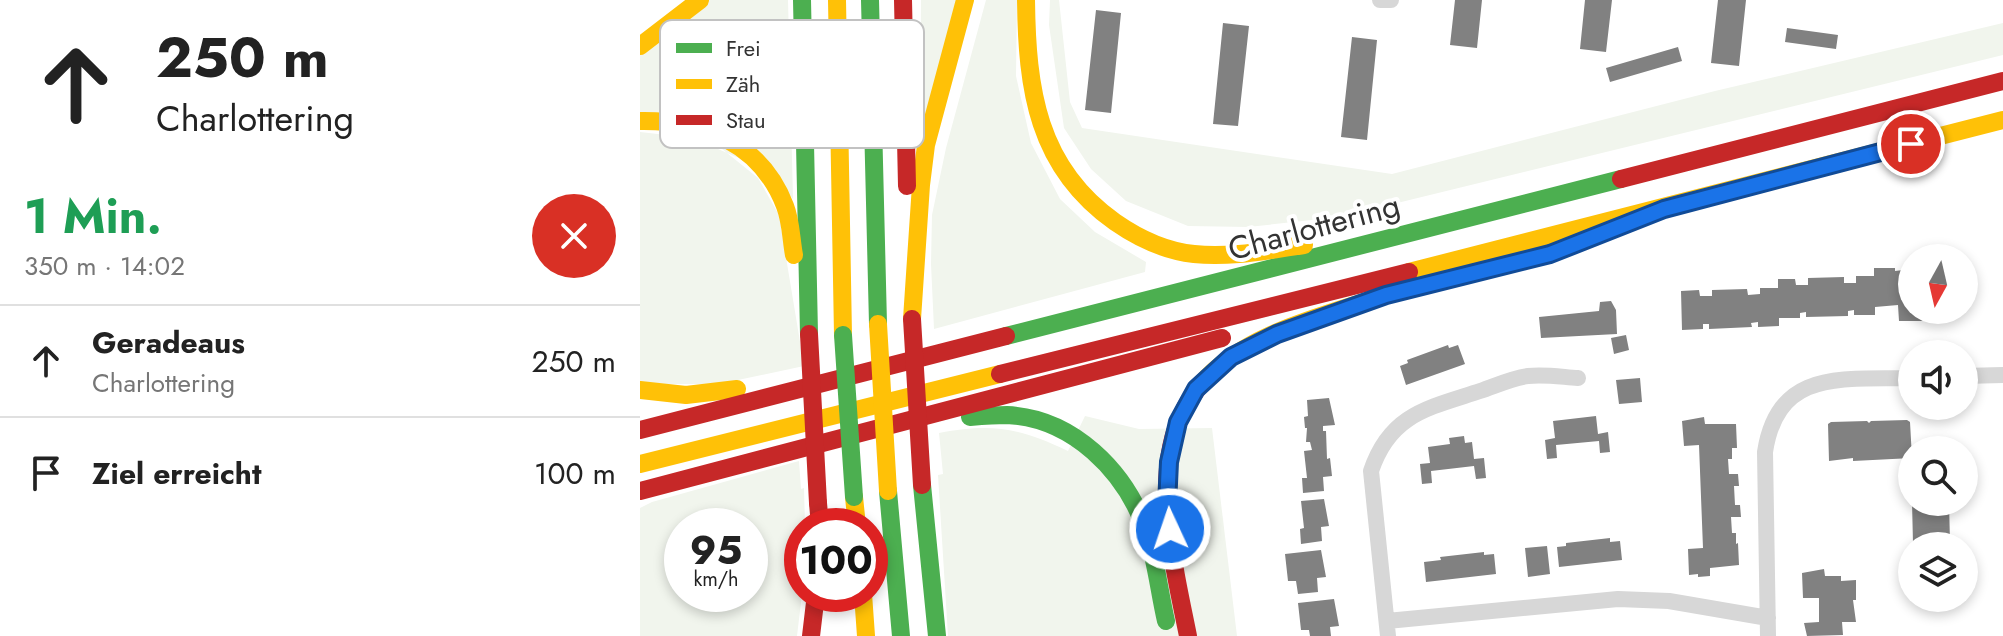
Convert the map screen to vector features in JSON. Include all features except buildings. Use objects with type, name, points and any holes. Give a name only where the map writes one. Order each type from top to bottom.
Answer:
[{"type":"highway","points":[[674,20],[700,0]]},
{"type":"highway","points":[[802,0],[802,20]]},
{"type":"highway","points":[[837,0],[837,20]]},
{"type":"highway","points":[[903,0],[904,20]]},
{"type":"highway","points":[[912,319],[923,164],[934,110],[965,0]]},
{"type":"highway","points":[[1026,0],[1026,50],[1033,101],[1049,148],[1072,187],[1105,217],[1146,241],[1193,255],[1253,252],[1412,233]]},
{"type":"highway","points":[[640,46],[660,31]]},
{"type":"highway","name":"Charlottering","points":[[640,430],[2003,81]]},
{"type":"highway","points":[[640,121],[660,120]]},
{"type":"highway","name":"Charlottering","points":[[640,464],[1664,209],[2003,120]]},
{"type":"highway","points":[[741,148],[762,166],[785,205],[809,334]]},
{"type":"highway","points":[[805,148],[809,334],[818,508]]},
{"type":"highway","points":[[840,148],[843,335],[855,508]]},
{"type":"highway","points":[[872,148],[878,324],[901,636]]},
{"type":"highway","points":[[907,148],[912,319],[922,485],[938,636]]},
{"type":"highway","points":[[640,491],[1550,254],[1664,209]]},
{"type":"highway","points":[[1188,636],[1167,505],[1169,462],[1178,422],[1196,389],[1231,357],[1277,334],[1386,295]]},
{"type":"highway","points":[[640,390],[686,395],[744,389],[786,391]]},
{"type":"highway","points":[[897,424],[1009,415],[1048,424],[1092,448],[1125,484],[1146,531],[1169,636]]},
{"type":"highway","points":[[640,501],[684,479]]},
{"type":"highway","points":[[811,636],[814,612]]},
{"type":"highway","points":[[828,612],[830,636]]},
{"type":"highway","points":[[864,612],[866,636]]},
{"type":"street","points":[[1380,0],[1391,0]]},
{"type":"street","points":[[1978,376],[2003,375]]},
{"type":"street","points":[[1578,378],[1528,376],[1416,414],[1393,430],[1379,448],[1371,471],[1387,628],[1618,599],[1669,601],[1768,618]]},
{"type":"street","points":[[1768,636],[1765,452],[1768,429],[1790,396],[1806,387],[1829,380],[1898,378]]},
{"type":"shaded area","points":[[709,0],[788,0],[789,20],[682,20]]},
{"type":"shaded area","points":[[921,0],[960,0],[924,125],[924,20],[921,20]]},
{"type":"shaded area","points":[[986,0],[1017,0],[1016,76],[1031,143],[1060,199],[1095,232],[1146,262],[1145,272],[934,329],[932,215],[946,148]]},
{"type":"shaded area","points":[[1050,0],[1059,0],[1070,102],[1082,128],[1392,174],[1715,91],[2003,23],[2003,55],[1340,217],[1248,227],[1188,226],[1126,201],[1091,169],[1064,128],[1049,25]]},
{"type":"shaded area","points":[[660,36],[660,124],[640,115],[640,51]]},
{"type":"shaded area","points":[[640,132],[660,134],[660,148],[721,148],[758,178],[779,215],[804,366],[719,384],[640,384]]},
{"type":"shaded area","points":[[716,148],[792,148],[793,199],[773,173]]},
{"type":"shaded area","points":[[1085,416],[1139,429],[1212,428],[1237,636],[948,636],[938,475],[943,474],[939,433],[991,428],[1035,437],[1068,451]]},
{"type":"shaded area","points":[[799,461],[805,508],[784,508],[784,612],[800,612],[797,636],[640,636],[640,508]]},
{"type":"traffic: fast","points":[[802,0],[802,20]]},
{"type":"traffic: fast","points":[[870,0],[870,20]]},
{"type":"traffic: fast","points":[[805,148],[809,334]]},
{"type":"traffic: fast","points":[[874,148],[878,324]]},
{"type":"traffic: fast","points":[[1006,336],[1621,179]]},
{"type":"traffic: fast","points":[[843,335],[854,497]]},
{"type":"traffic: fast","points":[[970,417],[1007,415],[1031,418],[1054,426],[1074,437],[1110,468],[1137,508],[1146,530],[1166,621]]},
{"type":"traffic: fast","points":[[922,485],[937,636]]},
{"type":"traffic: fast","points":[[888,491],[901,636]]},
{"type":"traffic: slow","points":[[674,20],[700,0]]},
{"type":"traffic: slow","points":[[837,0],[837,20]]},
{"type":"traffic: slow","points":[[912,319],[926,145],[965,0]]},
{"type":"traffic: slow","points":[[1026,0],[1029,64],[1042,124],[1068,177],[1089,200],[1133,233],[1163,247],[1184,252],[1236,254],[1304,245]]},
{"type":"traffic: slow","points":[[640,46],[660,31]]},
{"type":"traffic: slow","points":[[1409,272],[2003,120]]},
{"type":"traffic: slow","points":[[640,121],[660,122]]},
{"type":"traffic: slow","points":[[740,148],[761,166],[774,184],[785,206],[794,255]]},
{"type":"traffic: slow","points":[[840,148],[843,335]]},
{"type":"traffic: slow","points":[[1201,384],[1219,366],[1263,339],[1386,295]]},
{"type":"traffic: slow","points":[[878,324],[888,491]]},
{"type":"traffic: slow","points":[[640,464],[1000,374]]},
{"type":"traffic: slow","points":[[640,390],[686,395],[737,389]]},
{"type":"traffic: slow","points":[[854,497],[855,508]]},
{"type":"traffic: slow","points":[[864,612],[866,636]]},
{"type":"traffic: jam","points":[[903,0],[903,20]]},
{"type":"traffic: jam","points":[[1621,179],[2003,81]]},
{"type":"traffic: jam","points":[[906,148],[907,186]]},
{"type":"traffic: jam","points":[[1000,374],[1409,272]]},
{"type":"traffic: jam","points":[[912,319],[922,485]]},
{"type":"traffic: jam","points":[[809,334],[818,503]]},
{"type":"traffic: jam","points":[[640,430],[1006,336]]},
{"type":"traffic: jam","points":[[640,491],[1222,338]]},
{"type":"traffic: jam","points":[[1188,636],[1168,522],[1168,463],[1174,435],[1186,407],[1201,384]]},
{"type":"traffic: jam","points":[[818,503],[818,508]]},
{"type":"traffic: jam","points":[[811,636],[814,612]]},
{"type":"route","points":[[1170,529],[1167,505],[1169,462],[1178,422],[1196,389],[1231,357],[1277,334],[1386,295],[1550,254],[1664,209],[1911,144]]}]
